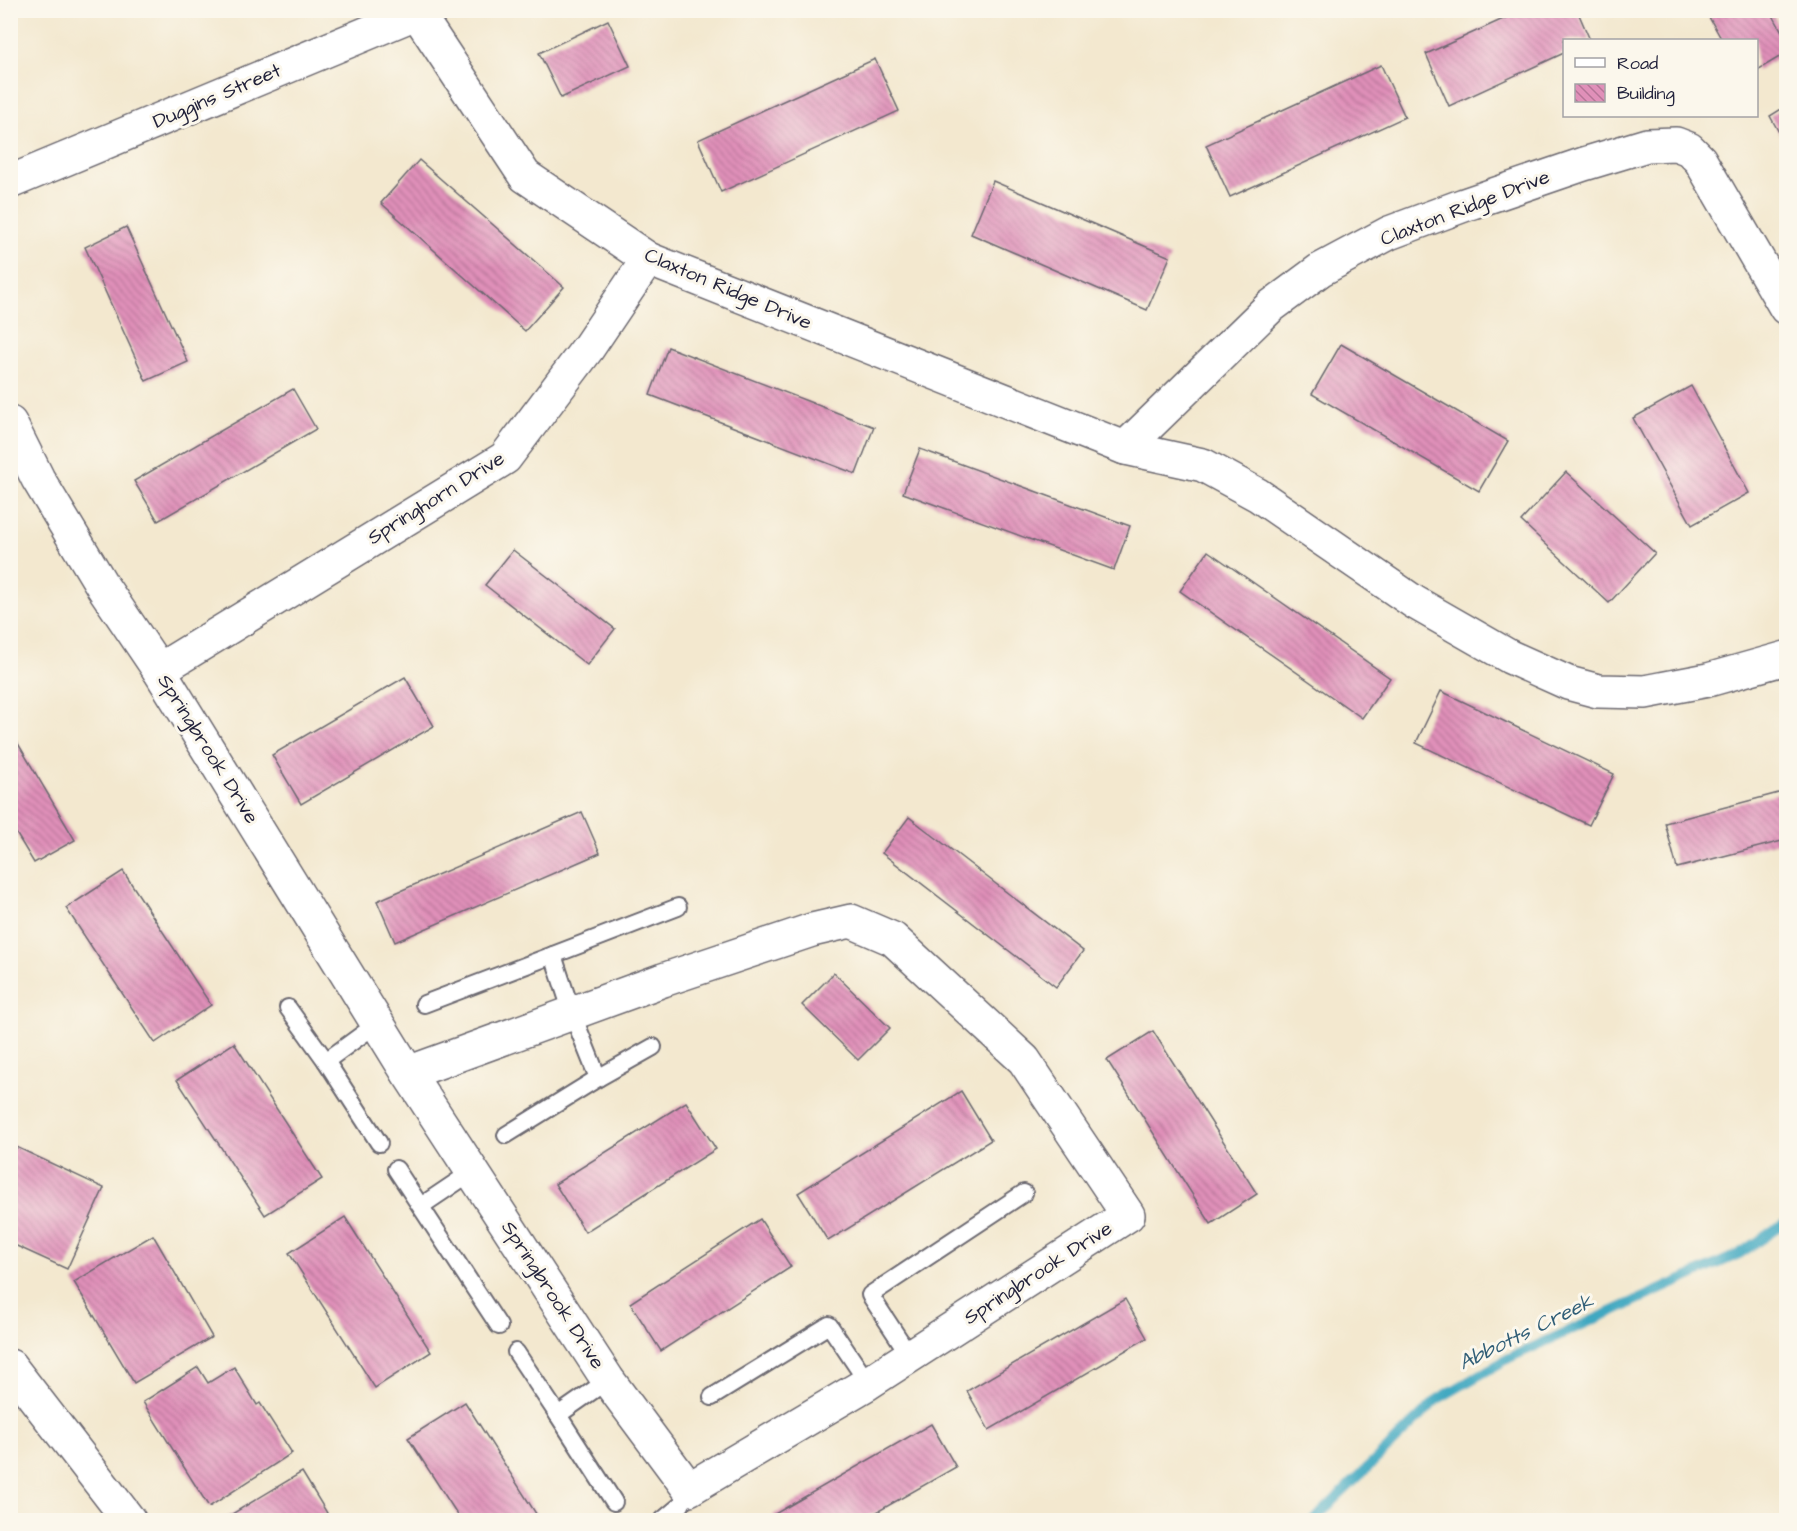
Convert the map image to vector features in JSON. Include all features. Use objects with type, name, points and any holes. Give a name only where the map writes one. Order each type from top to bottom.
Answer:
[{"type":"street","name":"Duggins Street","points":[[10,182],[420,12]]},
{"type":"street","name":"Claxton Ridge Drive","points":[[420,12],[525,176],[648,259],[1125,448],[1203,465],[1258,495],[1414,602],[1510,657],[1568,683],[1598,691],[1645,692],[1708,680],[1786,658]]},
{"type":"street","name":"Claxton Ridge Drive","points":[[1125,448],[1270,307],[1320,270],[1389,233],[1584,164],[1647,146],[1676,144],[1689,148],[1700,160],[1786,308]]},
{"type":"street","name":"Springhorn Drive","points":[[159,670],[505,458],[588,348],[648,259]]},
{"type":"street","name":"Springbrook Drive","points":[[10,423],[38,478],[103,587],[159,670],[408,1073],[608,1380],[689,1490],[868,1383],[1128,1215],[1024,1060],[893,939],[850,921],[812,930],[408,1073]]},
{"type":"street","points":[[10,1366],[129,1521]]},
{"type":"lane","points":[[424,1004],[678,907]]},
{"type":"lane","points":[[553,956],[598,1078]]},
{"type":"lane","points":[[288,1008],[326,1061],[379,1143]]},
{"type":"lane","points":[[326,1061],[378,1023]]},
{"type":"lane","points":[[506,1135],[653,1047]]},
{"type":"lane","points":[[396,1169],[499,1326]]},
{"type":"lane","points":[[421,1206],[473,1171]]},
{"type":"lane","points":[[910,1356],[870,1295],[1024,1193]]},
{"type":"lane","points":[[712,1397],[829,1325],[868,1383]]},
{"type":"lane","points":[[516,1352],[614,1502]]},
{"type":"lane","points":[[558,1414],[608,1380]]},
{"type":"lane","points":[[663,1521],[681,1505],[689,1490]]},
{"type":"building","points":[[1523,10],[1577,10],[1590,39],[1563,39],[1563,53],[1449,106],[1426,54]]},
{"type":"building","points":[[1705,10],[1770,10],[1786,39],[1786,53],[1758,70],[1758,39],[1721,39]]},
{"type":"building","points":[[608,20],[630,66],[561,98],[539,53]]},
{"type":"building","points":[[875,59],[899,111],[721,192],[698,140]]},
{"type":"building","points":[[1381,65],[1405,117],[1230,197],[1206,145]]},
{"type":"building","points":[[1786,106],[1786,145],[1770,116]]},
{"type":"building","points":[[419,160],[564,287],[525,331],[381,203]]},
{"type":"building","points":[[993,181],[1170,257],[1147,310],[971,234]]},
{"type":"building","points":[[126,227],[188,362],[146,381],[85,247]]},
{"type":"building","points":[[1341,344],[1508,441],[1479,491],[1312,394]]},
{"type":"building","points":[[668,347],[874,427],[856,474],[650,395]]},
{"type":"building","points":[[1691,386],[1749,493],[1692,525],[1633,418]]},
{"type":"building","points":[[293,389],[316,429],[158,521],[134,481]]},
{"type":"building","points":[[920,449],[1130,526],[1114,570],[903,493]]},
{"type":"building","points":[[1566,472],[1655,553],[1609,603],[1521,521]]},
{"type":"building","points":[[513,550],[615,629],[587,665],[485,585]]},
{"type":"building","points":[[1208,551],[1390,678],[1362,718],[1180,591]]},
{"type":"building","points":[[405,677],[434,726],[301,804],[272,755]]},
{"type":"building","points":[[1441,691],[1614,774],[1589,825],[1416,743]]},
{"type":"building","points":[[10,730],[75,840],[34,863],[10,823]]},
{"type":"building","points":[[1786,791],[1786,840],[1677,868],[1665,823]]},
{"type":"building","points":[[582,812],[600,853],[395,942],[377,901]]},
{"type":"building","points":[[909,817],[1083,951],[1056,987],[882,853]]},
{"type":"building","points":[[123,871],[211,1005],[155,1043],[66,908]]},
{"type":"building","points":[[834,973],[890,1028],[858,1060],[802,1005]]},
{"type":"building","points":[[1153,1031],[1257,1194],[1211,1224],[1107,1060]]},
{"type":"building","points":[[234,1043],[322,1179],[265,1215],[177,1080]]},
{"type":"building","points":[[961,1091],[991,1140],[828,1241],[798,1193]]},
{"type":"building","points":[[686,1102],[716,1149],[585,1232],[555,1184]]},
{"type":"building","points":[[10,1144],[104,1188],[67,1269],[10,1243]]},
{"type":"building","points":[[345,1217],[431,1352],[375,1388],[289,1253]]},
{"type":"building","points":[[760,1219],[791,1267],[661,1351],[630,1303]]},
{"type":"building","points":[[153,1235],[212,1337],[134,1383],[74,1282]]},
{"type":"building","points":[[1125,1299],[1147,1338],[989,1430],[967,1391]]},
{"type":"building","points":[[198,1367],[208,1383],[234,1367],[257,1405],[260,1403],[292,1453],[209,1507],[143,1402]]},
{"type":"building","points":[[465,1402],[540,1520],[461,1520],[408,1438]]},
{"type":"building","points":[[931,1424],[956,1467],[863,1520],[776,1520],[773,1515]]},
{"type":"building","points":[[302,1472],[327,1513],[322,1517],[324,1520],[222,1520]]},
{"type":"waterway","name":"Abbotts Creek","points":[[1314,1520],[1438,1399],[1509,1358],[1739,1254],[1786,1222]]}]
